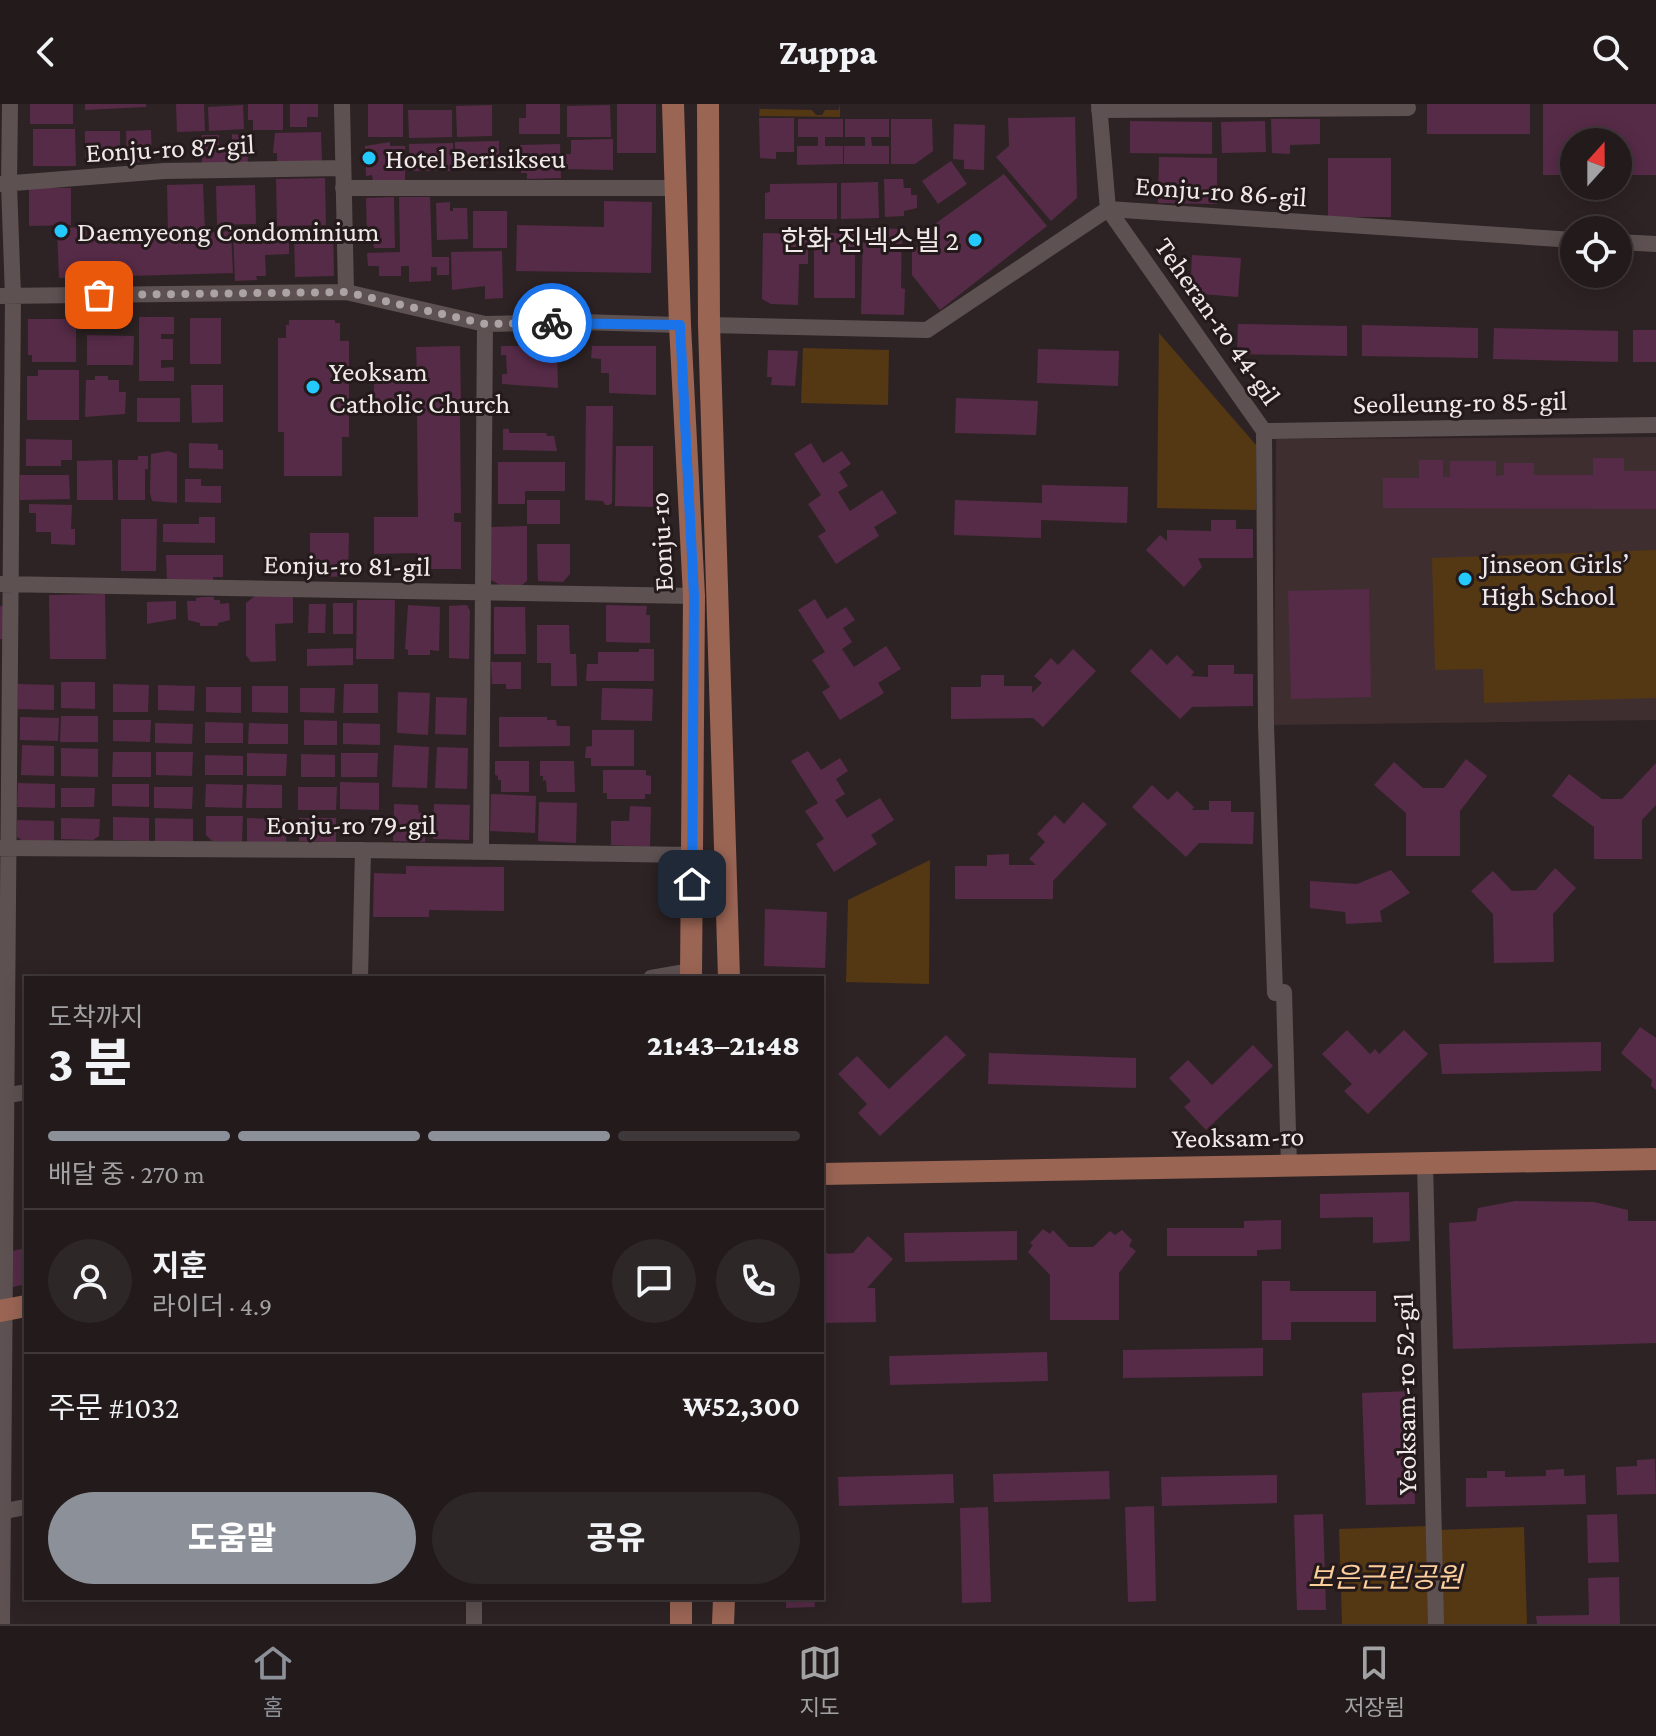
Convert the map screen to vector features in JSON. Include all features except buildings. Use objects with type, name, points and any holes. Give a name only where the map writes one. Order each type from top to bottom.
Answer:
[{"type":"main road","name":"Eonju-ro","points":[[673,104],[680,325],[694,596],[691,974]]},
{"type":"main road","name":"Eonju-ro","points":[[708,104],[709,325],[729,976]]},
{"type":"main road","name":"Yeoksam-ro","points":[[824,1174],[1656,1159]]},
{"type":"main road","points":[[681,1600],[681,1624]]},
{"type":"main road","points":[[723,1624],[724,1600]]},
{"type":"street","points":[[2,1624],[1,1512],[11,1309],[3,1096],[7,296],[4,184],[10,104]]},
{"type":"street","points":[[342,104],[346,292]]},
{"type":"street","points":[[1099,107],[1408,108]]},
{"type":"street","name":"Teheran-ro 44-gil","points":[[1099,107],[1108,209],[1264,431]]},
{"type":"street","name":"Eonju-ro 87-gil","points":[[4,184],[164,171],[343,168]]},
{"type":"street","points":[[343,188],[677,188]]},
{"type":"street","name":"Eonju-ro 86-gil","points":[[709,325],[927,330],[1108,209],[1560,239]]},
{"type":"street","points":[[1632,243],[1656,244]]},
{"type":"street","points":[[7,296],[346,292],[485,324],[581,322],[680,325]]},
{"type":"street","points":[[481,851],[485,324]]},
{"type":"street","name":"Seolleung-ro 85-gil","points":[[1264,431],[1656,425]]},
{"type":"street","points":[[1264,431],[1266,725],[1289,1166]]},
{"type":"street","name":"Eonju-ro 81-gil","points":[[6,584],[694,596]]},
{"type":"street","name":"Eonju-ro 79-gil","points":[[4,848],[692,855]]},
{"type":"street","points":[[360,976],[363,850]]},
{"type":"street","points":[[671,976],[691,974]]},
{"type":"street","points":[[3,1096],[24,1092]]},
{"type":"street","name":"Yeoksam-ro 52-gil","points":[[1425,1162],[1436,1624]]},
{"type":"street","points":[[1,1512],[24,1507]]},
{"type":"street","points":[[474,1600],[474,1624]]},
{"type":"shaded area","name":"Jinseon Girls’ High School","points":[[1656,437],[1656,720],[1274,725],[1276,439]]},
{"type":"green space","points":[[760,104],[760,109],[812,110],[816,115],[822,115],[825,110],[839,110],[840,104],[840,117],[759,116]]},
{"type":"green space","points":[[1159,333],[1256,445],[1256,510],[1157,508]]},
{"type":"green space","points":[[803,348],[889,350],[888,405],[801,403]]},
{"type":"green space","points":[[1656,550],[1656,698],[1484,703],[1483,669],[1435,670],[1432,558]]},
{"type":"green space","points":[[930,860],[929,984],[846,982],[848,900]]},
{"type":"green space","name":"보은근린공원","points":[[1427,1526],[1430,1624],[1342,1624],[1339,1529]]},
{"type":"green space","points":[[1524,1527],[1527,1624],[1441,1624],[1438,1530]]},
{"type":"way so far","points":[[99,295],[346,292],[485,324],[552,323]]},
{"type":"place","name":"Hotel Berisikseu","points":[[369,158]]},
{"type":"place","name":"Daemyeong Condominium","points":[[61,231]]},
{"type":"place","name":"한화 진넥스빌 2","points":[[975,240]]},
{"type":"place","name":"Yeoksam Catholic Church","points":[[313,387]]},
{"type":"place","name":"Jinseon Girls’ High School","points":[[1465,579]]},
{"type":"route","points":[[552,323],[680,325],[694,596],[692,884]]}]
